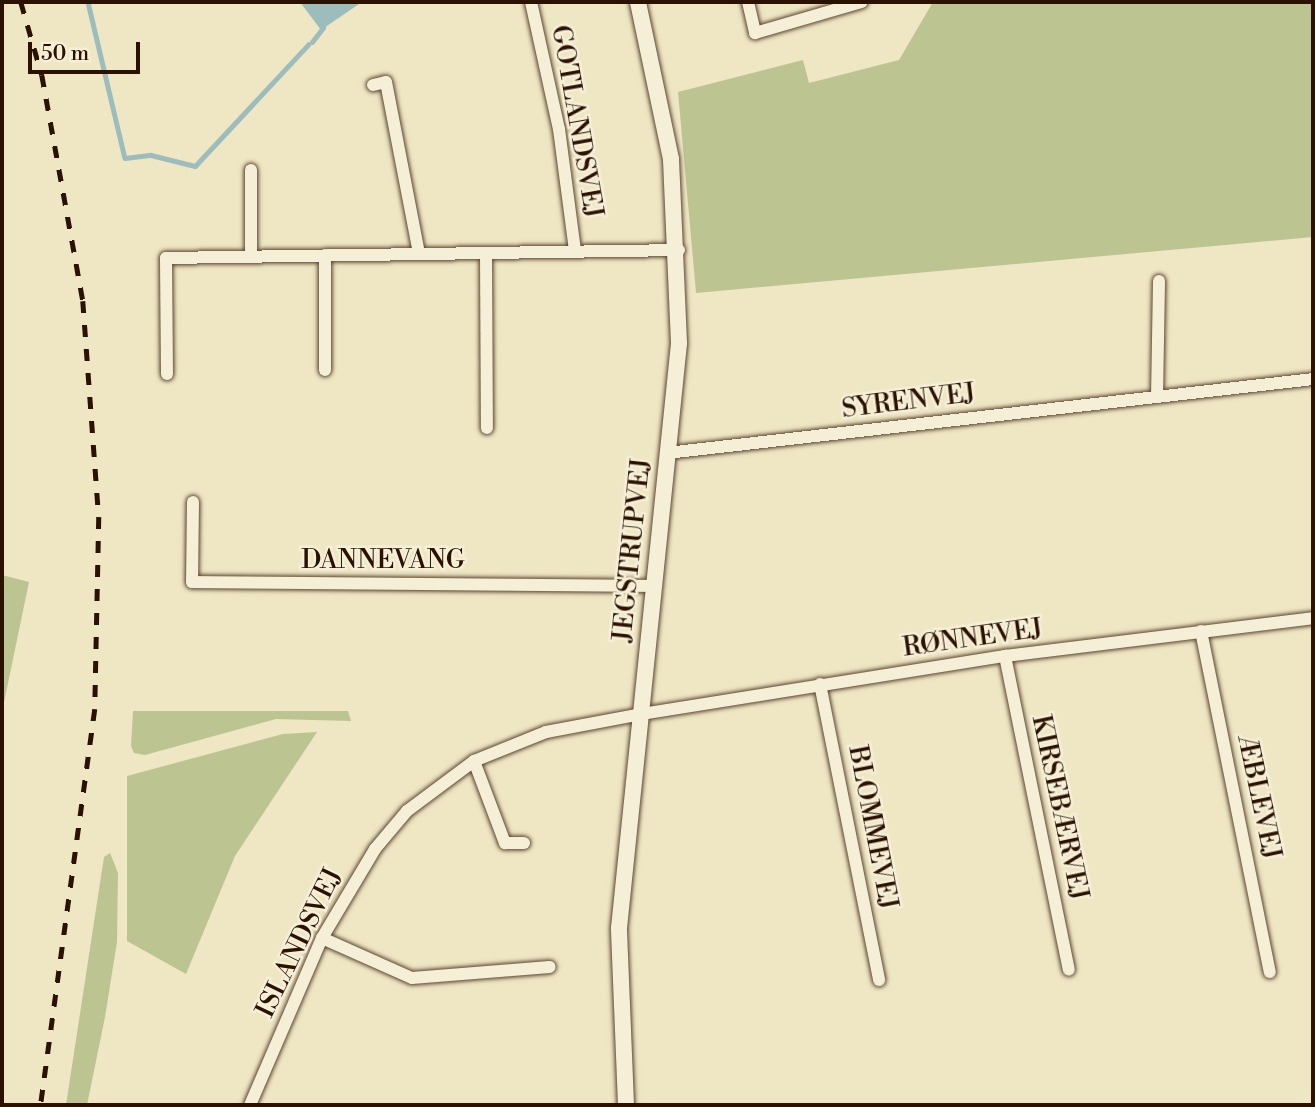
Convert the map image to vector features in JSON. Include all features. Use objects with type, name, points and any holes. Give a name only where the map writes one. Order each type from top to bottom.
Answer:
[{"type":"street","name":"GOTLANDSVEJ","points":[[531,2],[556,115],[575,251]]},
{"type":"street","name":"JEGSTRUPVEJ","points":[[626,1105],[619,928],[679,343],[679,250],[662,100],[638,2]]},
{"type":"street","points":[[748,2],[755,33],[862,2]]},
{"type":"street","points":[[373,85],[386,82],[419,254]]},
{"type":"street","points":[[251,170],[251,256]]},
{"type":"street","name":"GOTLANDSVEJ","points":[[167,374],[166,258],[679,250]]},
{"type":"street","points":[[486,253],[487,428]]},
{"type":"street","points":[[324,255],[325,370]]},
{"type":"street","points":[[1157,397],[1160,281]]},
{"type":"street","name":"SYRENVEJ","points":[[667,453],[1313,379]]},
{"type":"street","name":"DANNEVANG","points":[[193,502],[192,582],[655,586]]},
{"type":"street","name":"RØNNEVEJ","points":[[642,714],[1005,656],[1313,618]]},
{"type":"street","name":"ÆBLEVEJ","points":[[1200,631],[1270,972]]},
{"type":"street","name":"KIRSEBÆRVEJ","points":[[1005,656],[1069,970]]},
{"type":"street","name":"BLOMMEVEJ","points":[[820,684],[879,980]]},
{"type":"street","name":"ISLANDSVEJ","points":[[250,1105],[322,938],[407,811],[474,761],[547,732],[642,714]]},
{"type":"street","points":[[474,761],[505,843],[524,843]]},
{"type":"street","points":[[322,938],[412,978],[550,967]]},
{"type":"green space","points":[[933,2],[1313,2],[1313,237],[696,293],[678,92],[803,60],[809,83],[899,60]]},
{"type":"green space","points":[[2,575],[29,582],[2,712]]},
{"type":"green space","points":[[133,711],[348,711],[351,721],[276,719],[145,755],[134,753],[131,746]]},
{"type":"green space","points":[[317,732],[235,856],[186,974],[127,941],[127,776],[283,734]]},
{"type":"green space","points":[[110,853],[118,873],[117,942],[105,1017],[87,1105],[66,1105],[104,857]]},
{"type":"water","points":[[300,2],[362,2],[321,30]]},
{"type":"waterway","points":[[88,2],[125,158],[151,155],[195,166],[308,45]]},
{"type":"waterway","points":[[312,42],[323,28]]},
{"type":"railway","points":[[21,2],[42,75],[83,301],[99,517],[95,709],[41,1105]]}]
